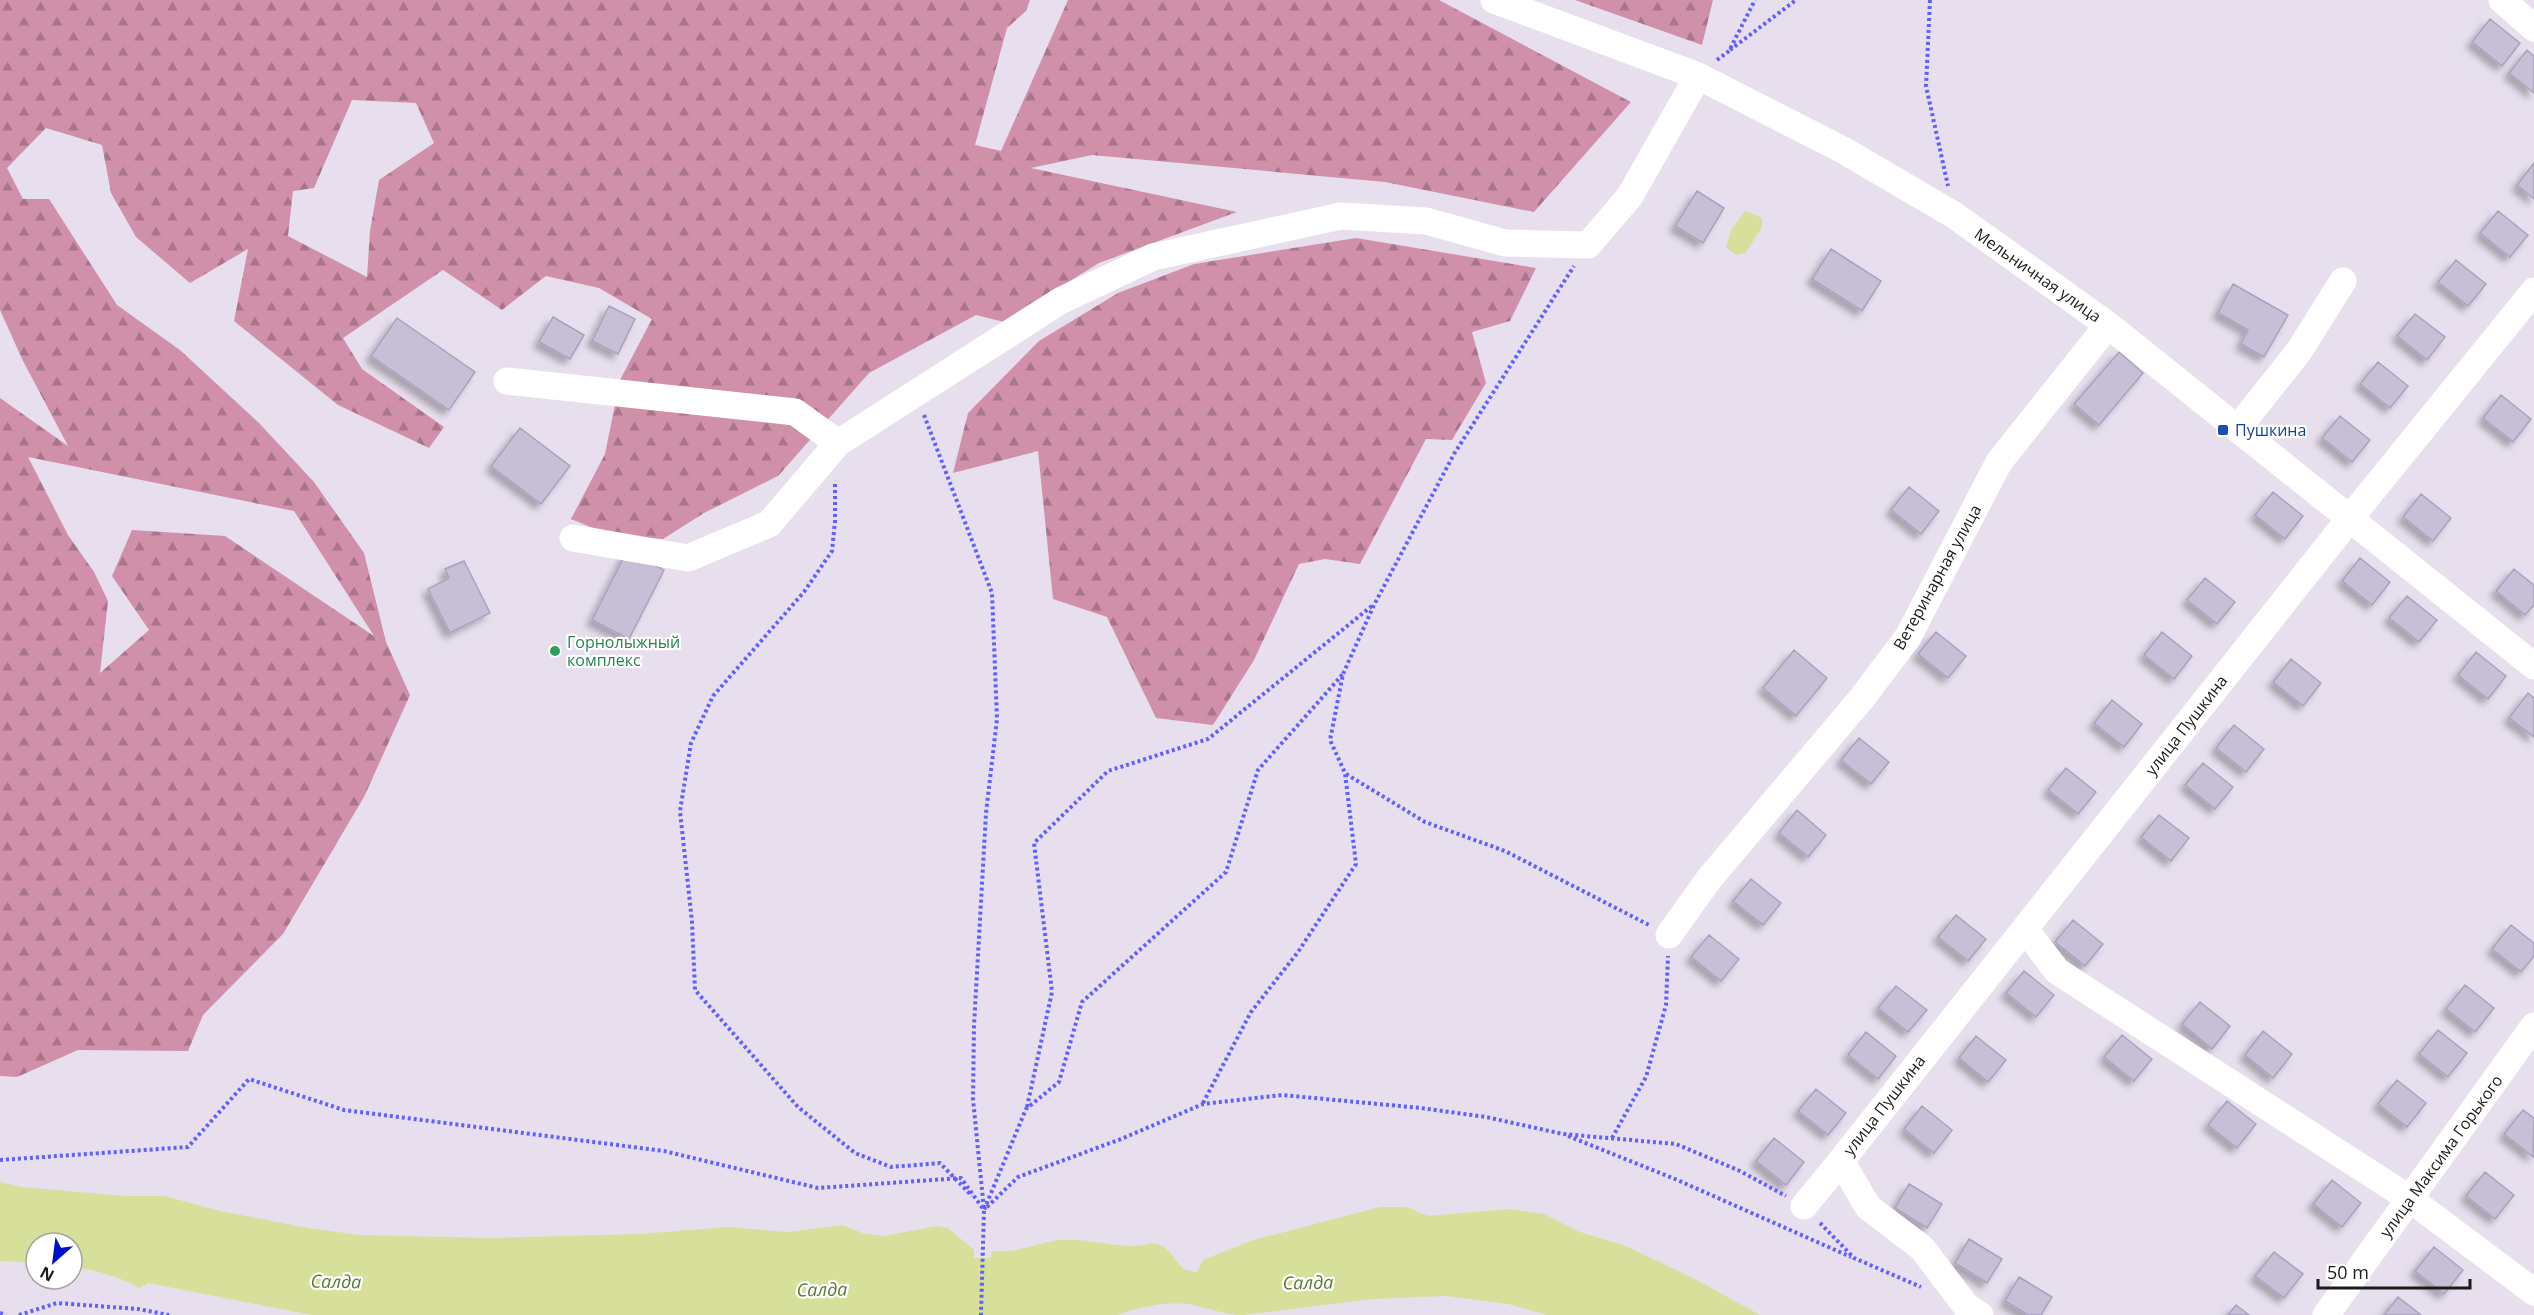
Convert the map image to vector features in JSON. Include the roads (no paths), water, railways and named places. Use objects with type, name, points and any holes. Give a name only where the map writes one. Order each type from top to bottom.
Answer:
[{"type":"street","name":"Мельничная улица","points":[[1494,0],[1698,76],[1843,150],[1954,215],[2108,325],[2351,517],[2534,666]]},
{"type":"street","points":[[2502,0],[2534,28]]},
{"type":"street","points":[[573,538],[688,558],[769,524],[838,443],[1060,301],[1153,257],[1341,216],[1426,221],[1505,243],[1588,245],[1630,196],[1698,76]]},
{"type":"street","points":[[2238,428],[2299,351],[2343,281]]},
{"type":"street","name":"улица Пушкина","points":[[1804,1206],[2351,517],[2534,291]]},
{"type":"street","name":"Ветеринарная улица","points":[[1669,935],[1709,879],[1862,698],[1908,637],[1999,462],[2108,325]]},
{"type":"street","points":[[507,381],[795,412],[838,443]]},
{"type":"street","points":[[2025,929],[2057,971],[2410,1199],[2534,1292]]},
{"type":"street","name":"улица Максима Горького","points":[[2326,1315],[2534,1026]]},
{"type":"street","points":[[1841,1161],[1868,1207],[1922,1248],[1966,1306],[1980,1315]]},
{"type":"water","points":[[1745,211],[1762,218],[1762,228],[1745,253],[1737,255],[1726,248],[1731,230]]},
{"type":"water","name":"Салда","points":[[0,1182],[23,1187],[124,1196],[165,1196],[220,1211],[308,1228],[360,1235],[490,1238],[639,1234],[728,1227],[787,1232],[843,1225],[862,1233],[884,1236],[937,1226],[948,1228],[974,1250],[974,1258],[991,1258],[992,1251],[1011,1251],[1060,1240],[1133,1246],[1157,1244],[1168,1250],[1183,1268],[1197,1272],[1203,1260],[1250,1241],[1380,1207],[1406,1207],[1428,1216],[1507,1209],[1544,1214],[1577,1231],[1626,1246],[1695,1279],[1760,1315],[1547,1315],[1508,1304],[1447,1296],[1372,1299],[1243,1315],[1229,1314],[1194,1305],[1171,1303],[1118,1315],[311,1315],[148,1283],[139,1288],[107,1274],[84,1269],[84,1231],[24,1231],[24,1262],[0,1261]]},
{"type":"place","name":"Пушкина","points":[[2223,430]]},
{"type":"place","name":"Горнолыжный комплекс","points":[[555,651]]}]
